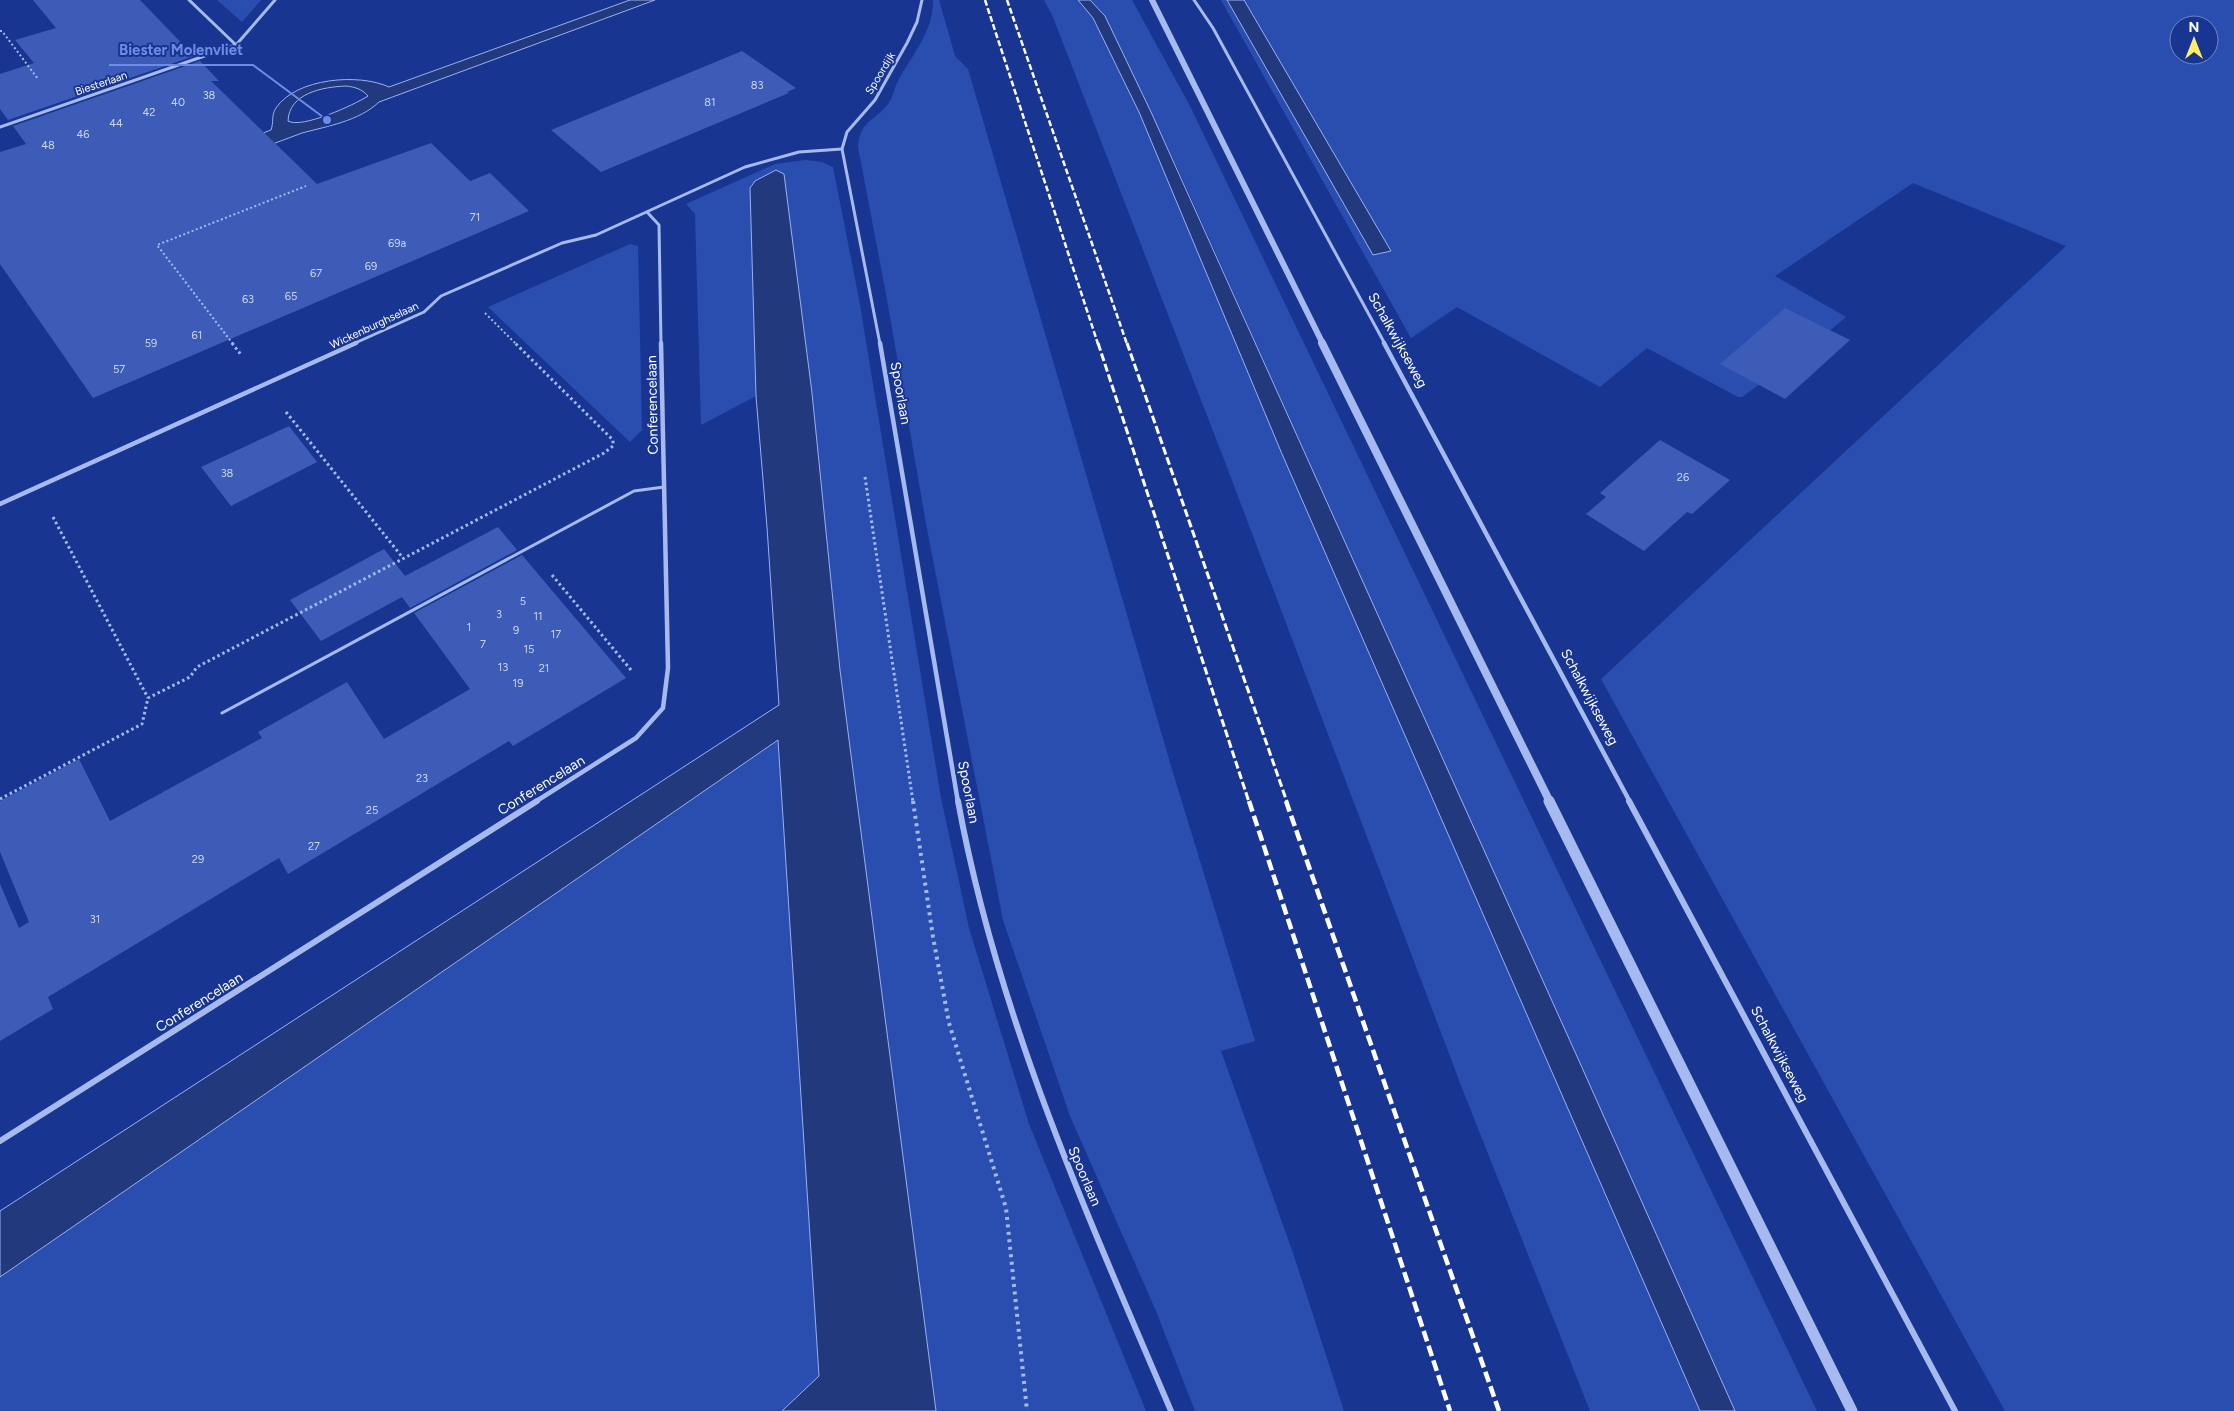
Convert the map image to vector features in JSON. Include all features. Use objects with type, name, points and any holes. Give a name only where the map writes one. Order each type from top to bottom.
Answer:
[{"type":"street","points":[[190,0],[236,46],[275,0]]},
{"type":"street","name":"Spoordijk","points":[[842,149],[844,135],[854,120],[874,101],[904,50],[922,10],[922,0]]},
{"type":"street","points":[[1152,0],[1852,1411]]},
{"type":"street","name":"Schalkwijkseweg","points":[[1194,0],[1217,36],[1441,448],[1955,1411]]},
{"type":"street","name":"Biesterlaan","points":[[0,127],[236,46]]},
{"type":"street","name":"Wickenburghselaan","points":[[0,504],[424,312],[441,296],[562,244],[596,235],[745,167],[799,152],[842,149]]},
{"type":"street","name":"Spoorlaan","points":[[842,149],[873,297],[958,798],[986,924],[1011,1011],[1050,1121],[1171,1411]]},
{"type":"street","name":"Conferencelaan","points":[[0,1141],[636,738],[663,708],[668,668],[660,224],[647,212]]},
{"type":"lane","points":[[222,713],[634,491],[664,487]]},
{"type":"path","points":[[0,31],[2,31],[59,107]]},
{"type":"path","points":[[148,698],[190,677],[197,667],[604,453],[614,446],[613,440],[460,288]]},
{"type":"path","points":[[0,799],[142,724],[148,698],[37,487]]},
{"type":"path","points":[[529,548],[663,708]]},
{"type":"shaded area","points":[[217,0],[261,0],[242,22]]},
{"type":"shaded area","points":[[630,0],[655,0],[379,102],[371,109],[353,118],[302,133],[0,246],[0,231],[271,130],[276,108],[285,98],[298,90],[313,84],[345,80],[362,80],[389,87]],"holes":[[[346,86],[361,90],[368,96],[352,105],[316,119],[295,123],[288,121],[294,104],[309,93],[327,88]]]},
{"type":"shaded area","points":[[933,0],[939,0],[955,56],[968,69],[1171,766],[1255,1041],[1221,1051],[1293,1253],[1344,1411],[1195,1411],[1156,1311],[1070,1116],[1003,920],[927,529],[858,147],[862,130],[886,107],[902,73],[920,44],[930,23]]},
{"type":"shaded area","points":[[1044,0],[1078,0],[1093,18],[1139,112],[1282,454],[1700,1411],[1590,1411],[1462,1088],[1225,462],[1053,17]]},
{"type":"shaded area","points":[[1078,0],[1090,0],[1105,16],[1151,112],[1735,1411],[1700,1411],[1282,454],[1139,112],[1093,18]]},
{"type":"shaded area","points":[[1090,0],[1132,0],[1190,106],[1817,1411],[1735,1411],[1182,178],[1105,16]]},
{"type":"shaded area","points":[[1221,0],[2234,0],[2234,1411],[2005,1411],[1601,679],[2066,246],[1913,183],[1775,276],[1846,317],[1813,345],[1742,397],[1738,397],[1647,348],[1600,387],[1457,307],[1411,338]]},
{"type":"shaded area","points":[[1227,0],[1244,0],[1391,251],[1373,255]]},
{"type":"shaded area","points":[[806,160],[822,162],[833,167],[859,299],[941,798],[969,928],[1029,1124],[1146,1411],[936,1411],[840,670],[812,393],[802,317],[750,188],[756,396],[701,425],[695,214],[686,204],[775,164]]},
{"type":"shaded area","points":[[776,170],[784,174],[812,393],[840,670],[936,1411],[782,1411],[819,1376],[778,740],[0,1277],[0,1211],[779,705],[756,396],[750,188],[755,181]]},
{"type":"shaded area","points":[[630,244],[638,246],[642,430],[630,442],[488,307]]},
{"type":"shaded area","points":[[778,740],[819,1376],[782,1411],[0,1411],[0,1277]]},
{"type":"building","points":[[33,0],[140,0],[194,56],[8,120],[0,109],[0,74],[34,63],[15,40],[56,28]]},
{"type":"building","points":[[742,51],[796,88],[787,92],[789,93],[601,172],[551,130]]},
{"type":"building","points":[[200,61],[219,81],[211,81],[317,184],[431,143],[470,181],[490,173],[529,211],[93,398],[0,264],[0,152],[26,144],[13,126]]},
{"type":"building","points":[[1785,308],[1850,340],[1785,399],[1720,364]]},
{"type":"building","points":[[289,426],[317,462],[231,506],[201,467]]},
{"type":"building","points":[[1660,440],[1730,480],[1692,514],[1687,512],[1644,551],[1586,514],[1606,497],[1600,493]]},
{"type":"building","points":[[498,527],[517,550],[410,608],[402,597],[321,641],[290,600],[384,549],[405,576]]},
{"type":"building","points":[[522,555],[626,678],[513,746],[509,741],[288,874],[279,858],[48,997],[53,1009],[0,1041],[0,884],[19,928],[29,922],[0,852],[0,801],[79,759],[110,821],[262,738],[258,732],[347,682],[384,739],[470,689],[414,613]]},
{"type":"railway","points":[[985,0],[1098,344]]},
{"type":"railway","points":[[1007,0],[1127,344]]},
{"type":"railway","points":[[1098,343],[1249,802]]},
{"type":"railway","points":[[1127,343],[1287,802]]},
{"type":"railway","points":[[1249,801],[1450,1411]]},
{"type":"railway","points":[[1286,801],[1499,1411]]},
{"type":"place","name":"Biester Molenvliet","points":[[327,120]]}]
